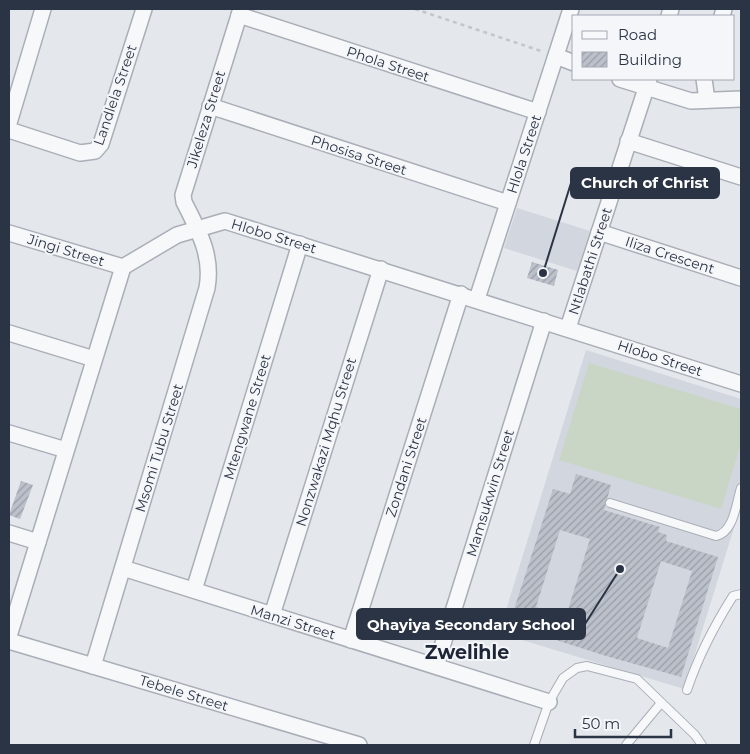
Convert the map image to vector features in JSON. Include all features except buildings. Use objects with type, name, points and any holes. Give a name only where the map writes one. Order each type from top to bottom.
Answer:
[{"type":"street","points":[[9,123],[43,9]]},
{"type":"street","name":"Landlela Street","points":[[9,130],[80,153],[95,151],[101,144],[144,9]]},
{"type":"street","name":"Hlola Street","points":[[477,299],[571,9]]},
{"type":"street","name":"Jikeleza Street","points":[[198,228],[184,202],[183,195],[240,12]]},
{"type":"street","name":"Phola Street","points":[[240,12],[538,112]]},
{"type":"street","points":[[556,56],[572,62]]},
{"type":"street","points":[[627,80],[647,83],[691,101],[741,99]]},
{"type":"street","points":[[704,80],[707,100]]},
{"type":"street","name":"Ntlabathi Street","points":[[568,328],[647,83]]},
{"type":"street","name":"Phosisa Street","points":[[210,106],[508,203]]},
{"type":"street","points":[[628,141],[741,177]]},
{"type":"street","name":"Hlobo Street","points":[[122,267],[177,235],[225,221],[477,299],[741,384]]},
{"type":"street","name":"Msomi Tubu Street","points":[[93,666],[207,288],[209,276],[208,256],[198,228]]},
{"type":"street","name":"Iliza Crescent","points":[[599,232],[741,278]]},
{"type":"street","name":"Jingi Street","points":[[9,233],[122,267]]},
{"type":"street","name":"Mtengwane Street","points":[[194,590],[300,244]]},
{"type":"street","points":[[9,636],[122,267]]},
{"type":"street","name":"Nonzwakazi Mqhu Street","points":[[272,615],[381,269]]},
{"type":"street","name":"Zondani Street","points":[[351,640],[461,294]]},
{"type":"street","name":"Mamsukwin Street","points":[[436,666],[544,321]]},
{"type":"street","points":[[9,333],[94,359]]},
{"type":"street","points":[[9,433],[66,450]]},
{"type":"street","points":[[9,533],[38,542]]},
{"type":"street","name":"Manzi Street","points":[[123,568],[550,702]]},
{"type":"street","name":"Tebele Street","points":[[9,641],[352,744]]},
{"type":"lane","points":[[610,503],[716,536],[722,534],[729,527],[741,488]]},
{"type":"lane","points":[[687,690],[699,654],[714,632],[732,596],[741,594]]},
{"type":"lane","points":[[534,745],[550,702],[563,678],[577,668],[587,666],[636,679],[695,735],[702,745]]},
{"type":"lane","points":[[626,745],[661,704]]},
{"type":"path","points":[[415,9],[556,56]]},
{"type":"shaded area","points":[[517,208],[590,231],[577,271],[504,248]]},
{"type":"shaded area","points":[[586,350],[741,399],[741,505],[684,689],[499,633]]},
{"type":"green space","points":[[589,363],[741,409],[741,443],[721,509],[559,460]]},
{"type":"place","name":"Church of Christ","points":[[543,273]]},
{"type":"place","name":"Qhayiya Secondary School","points":[[620,569]]},
{"type":"district","name":"Zwelihle","points":[[467,652]]}]
